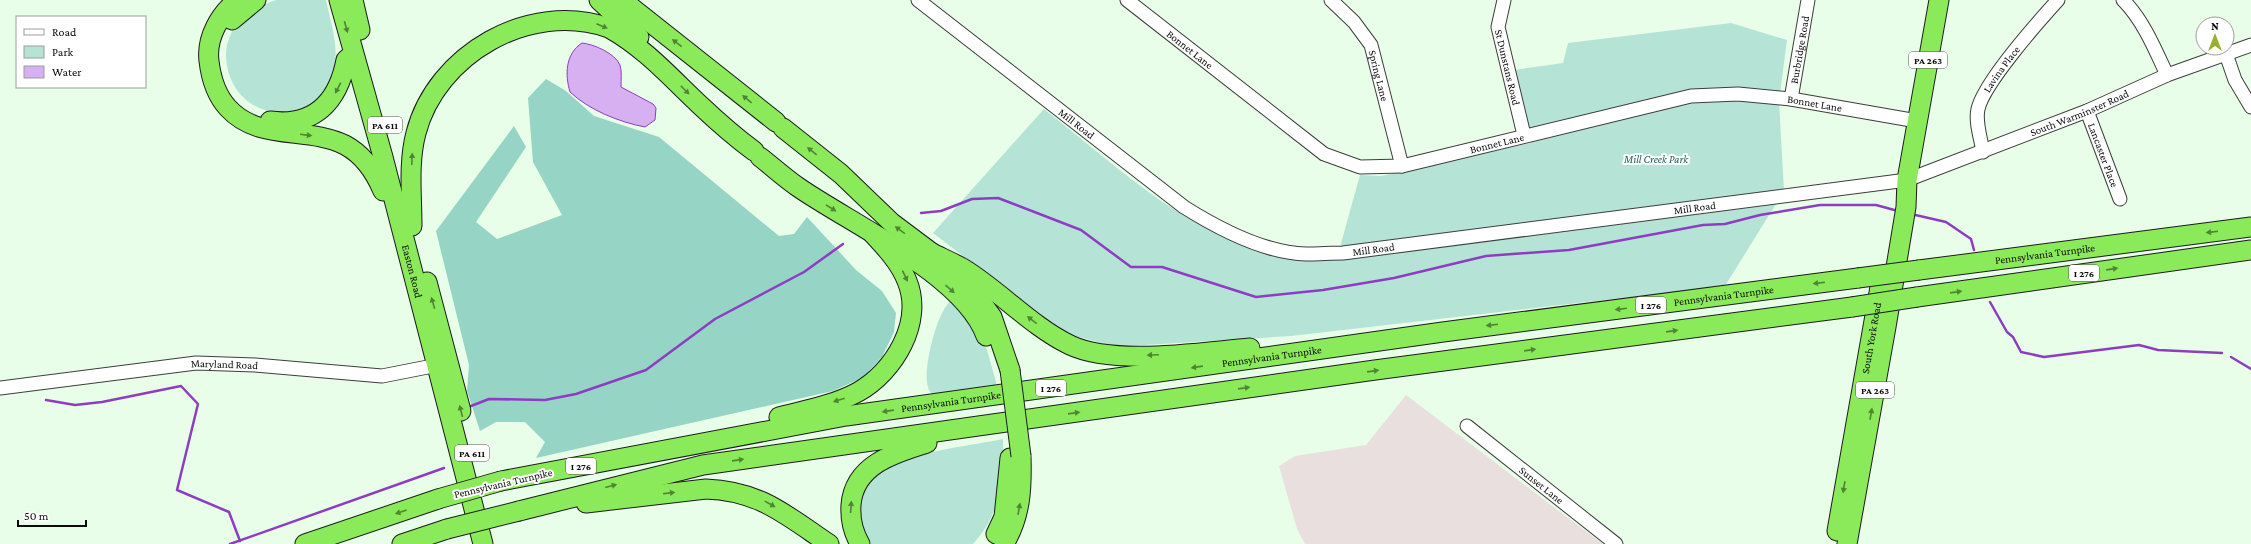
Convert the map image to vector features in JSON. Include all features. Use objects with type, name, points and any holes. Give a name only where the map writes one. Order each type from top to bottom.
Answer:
[{"type":"highway","points":[[238,0],[226,11],[216,26],[209,49],[210,68],[213,82],[225,104],[233,113],[255,127],[318,137],[344,145],[366,162],[372,169],[385,197],[393,200]]},
{"type":"highway","points":[[256,0],[239,13],[225,31],[218,58],[219,73],[224,88],[240,108],[254,116],[284,123],[314,115],[335,94],[341,81],[346,60],[353,54]]},
{"type":"highway","name":"Easton Road","points":[[339,0],[393,200],[495,544]]},
{"type":"highway","name":"Easton Road","points":[[353,0],[412,226],[483,544]]},
{"type":"highway","points":[[599,0],[651,48],[657,62]]},
{"type":"highway","points":[[622,0],[841,174],[892,223],[932,253],[971,288],[983,303],[996,328],[1004,371],[1016,457],[1022,484],[1015,524],[1004,544]]},
{"type":"highway","name":"South York Road","points":[[1834,544],[1918,121],[1939,0]]},
{"type":"highway","points":[[412,226],[413,151],[422,115],[440,81],[452,65],[484,39],[503,29],[523,21],[545,16],[572,17],[608,28],[657,62],[710,114],[798,187],[928,270],[970,307],[982,325],[1004,371]]},
{"type":"highway","name":"Pennsylvania Turnpike","points":[[305,544],[438,499],[501,481],[846,416],[1443,332],[2251,227]]},
{"type":"highway","points":[[661,450],[847,398],[871,383],[882,373],[892,361],[904,339],[912,306],[911,292],[903,271],[873,234]]},
{"type":"highway","name":"South York Road","points":[[1848,544],[1886,327],[1893,248]]},
{"type":"highway","name":"I 276","points":[[402,544],[447,529],[519,510],[703,465],[1375,370],[1852,307],[2251,250]]},
{"type":"highway","points":[[932,253],[964,269],[1047,332],[1071,345],[1104,354],[1166,354],[1443,332]]},
{"type":"highway","points":[[860,544],[852,528],[851,501],[859,481],[873,465],[888,456],[922,445],[983,434],[1036,419]]},
{"type":"highway","points":[[990,544],[1004,517],[1016,457]]},
{"type":"highway","points":[[519,510],[706,489],[720,489],[765,501],[829,544]]},
{"type":"street","name":"Mill Road","points":[[918,0],[1184,207],[1218,228],[1253,242],[1305,254],[1343,253],[1906,180]]},
{"type":"street","name":"Bonnet Lane","points":[[1126,0],[1324,154],[1360,167],[1402,166],[1524,135],[1691,96],[1738,94],[1791,99],[1918,121]]},
{"type":"street","name":"Spring Lane","points":[[1331,0],[1354,22],[1371,45],[1402,166]]},
{"type":"street","name":"St Dunstans Road","points":[[1504,0],[1498,27],[1524,135]]},
{"type":"street","name":"Burbridge Road","points":[[1791,99],[1808,0]]},
{"type":"street","name":"Lavina Place","points":[[1983,152],[1978,110],[1984,94],[2005,64],[2058,0]]},
{"type":"street","points":[[2122,0],[2130,7],[2152,41],[2167,75]]},
{"type":"street","name":"South Warminster Road","points":[[2235,50],[2251,44]]},
{"type":"street","name":"South Warminster Road","points":[[1906,180],[1983,152],[2086,111],[2167,75],[2220,56]]},
{"type":"street","points":[[2227,56],[2235,80],[2251,106]]},
{"type":"street","name":"Lancaster Place","points":[[2086,111],[2120,199]]},
{"type":"street","name":"Maryland Road","points":[[0,388],[196,363],[255,365],[382,376],[442,364]]},
{"type":"street","name":"Sunset Lane","points":[[1467,426],[1616,544]]},
{"type":"shaded area","points":[[546,79],[566,91],[594,116],[659,137],[779,236],[794,234],[807,217],[856,270],[882,291],[896,313],[894,332],[882,357],[862,378],[833,391],[536,458],[545,442],[525,422],[496,422],[480,431],[467,391],[469,365],[436,231],[514,126],[526,147],[476,222],[497,239],[562,215],[533,162],[528,98]]},
{"type":"shaded area","points":[[1406,395],[1603,544],[1305,544],[1297,529],[1279,466],[1295,456],[1366,445]]},
{"type":"green space","points":[[276,0],[326,0],[336,55],[328,86],[314,102],[297,111],[278,113],[259,108],[243,97],[231,79],[226,55],[229,38],[237,23],[252,10]]},
{"type":"green space","name":"Mill Creek Park","points":[[1731,23],[1787,40],[1779,101],[1784,191],[1725,286],[1291,336],[1145,345],[1109,345],[1075,336],[1038,314],[933,233],[1044,109],[1148,191],[1175,210],[1204,227],[1233,241],[1272,253],[1337,258],[1360,175],[1381,176],[1531,143],[1514,70],[1563,63],[1568,43]]},
{"type":"green space","points":[[951,301],[978,329],[987,350],[998,389],[936,396],[929,390],[927,368],[932,341],[941,316]]},
{"type":"green space","points":[[1003,439],[999,495],[990,520],[983,532],[973,544],[871,544],[862,526],[861,506],[866,487],[878,471],[888,465],[919,455]]},
{"type":"water","points":[[582,43],[592,45],[614,57],[620,65],[621,87],[653,104],[656,108],[655,120],[645,127],[625,122],[595,110],[570,92],[567,79],[569,59],[576,48]]},
{"type":"waterway","points":[[921,213],[941,211],[972,199],[998,198],[1081,230],[1131,267],[1162,267],[1256,297],[1323,290],[1394,278],[1486,256],[1569,250],[1703,225],[1725,224],[1760,215],[1820,205],[1876,205],[1898,211]]},
{"type":"waterway","points":[[1911,214],[1946,222],[1971,239],[1974,250]]},
{"type":"waterway","points":[[471,406],[489,399],[545,400],[576,394],[646,370],[715,319],[804,272],[843,244]]},
{"type":"waterway","points":[[1990,302],[2007,332],[2013,337],[2021,352],[2044,357],[2139,345],[2158,350],[2222,353]]},
{"type":"waterway","points":[[2231,357],[2251,369]]},
{"type":"waterway","points":[[46,400],[75,405],[102,402],[181,386],[198,404],[177,490],[229,512],[240,541]]},
{"type":"waterway","points":[[230,544],[444,468]]}]
